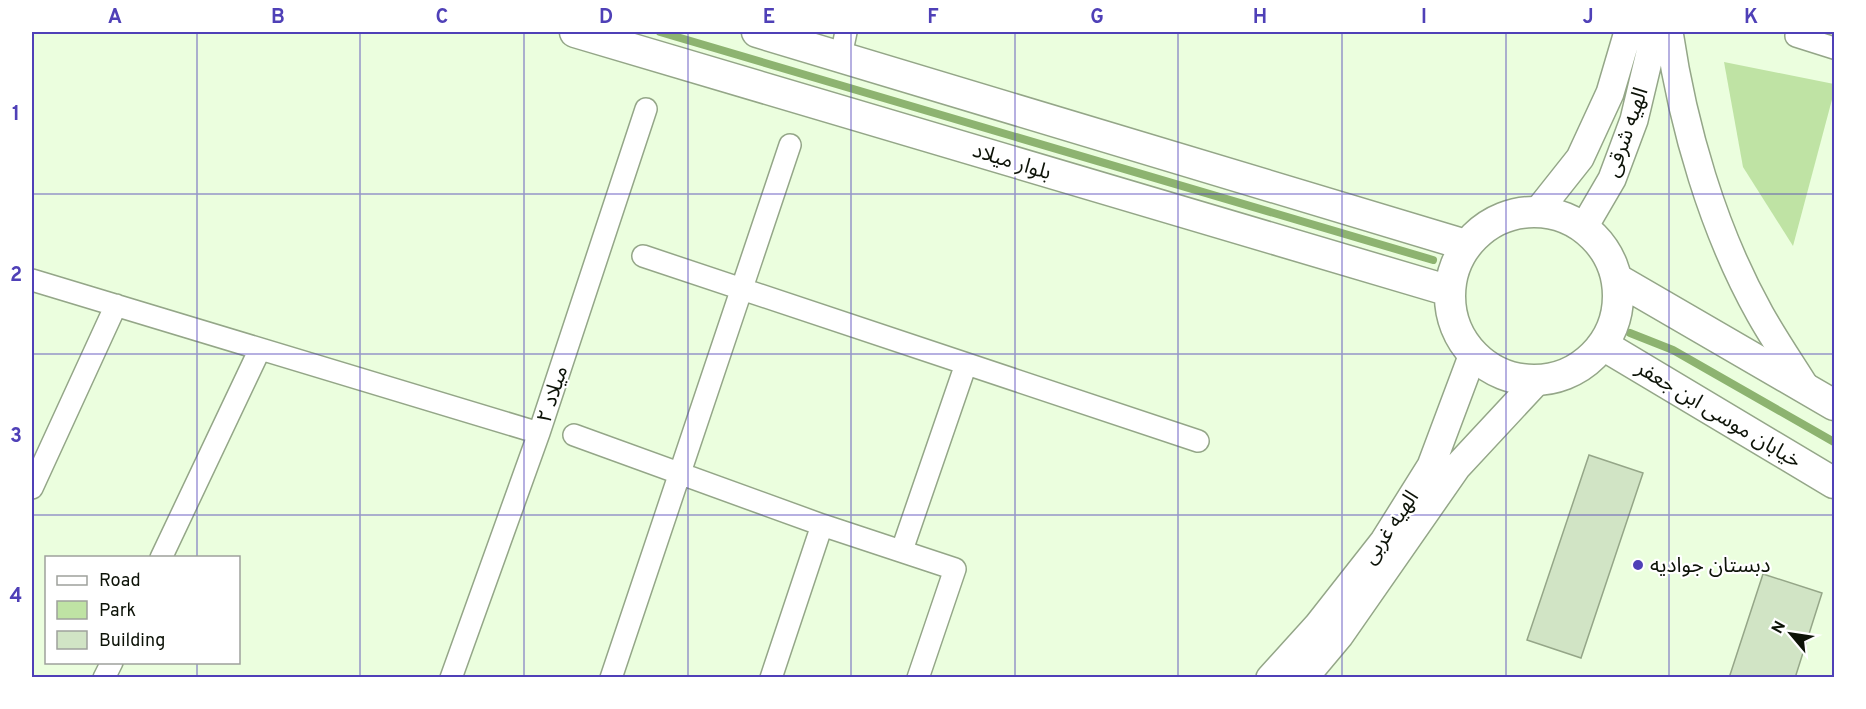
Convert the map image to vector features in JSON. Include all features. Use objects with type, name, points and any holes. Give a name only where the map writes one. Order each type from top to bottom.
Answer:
[{"type":"main road","name":"بلوار میلاد","points":[[575,32],[1450,291]]},
{"type":"main road","points":[[757,32],[843,44],[1466,245]]},
{"type":"main road","points":[[1538,211],[1562,215],[1584,227],[1599,241],[1611,259],[1617,279],[1619,302],[1613,325],[1603,345],[1585,364],[1562,376],[1537,381],[1512,378],[1486,365],[1473,354],[1453,320],[1450,291],[1455,267],[1466,245],[1486,226],[1510,214],[1538,211]]},
{"type":"main road","points":[[1617,279],[1834,405]]},
{"type":"main road","name":"خیابان موسی ابن جعفر","points":[[1603,345],[1834,483]]},
{"type":"street","name":"الهیه شرقی","points":[[1538,211],[1580,158],[1610,93],[1628,32]]},
{"type":"street","name":"الهیه شرقی","points":[[1584,227],[1612,179],[1634,120],[1655,32]]},
{"type":"street","points":[[1669,32],[1675,75],[1695,152],[1720,230],[1760,314],[1806,388]]},
{"type":"street","points":[[1797,34],[1834,48]]},
{"type":"street","name":"میلاد ۲","points":[[451,678],[539,433],[646,109]]},
{"type":"street","points":[[611,678],[790,146]]},
{"type":"street","points":[[642,256],[1198,441]]},
{"type":"street","points":[[32,280],[539,433]]},
{"type":"street","points":[[32,488],[116,305]]},
{"type":"street","points":[[162,556],[260,348]]},
{"type":"street","name":"الهیه غربی","points":[[1270,678],[1318,625],[1384,541],[1431,466],[1473,354]]},
{"type":"street","points":[[902,550],[966,364]]},
{"type":"street","name":"الهیه غربی","points":[[1304,678],[1340,635],[1457,467],[1537,381]]},
{"type":"street","points":[[574,435],[822,525],[955,569],[918,678]]},
{"type":"street","points":[[771,678],[822,525]]},
{"type":"street","points":[[105,678],[112,664]]},
{"type":"green space","points":[[1724,62],[1834,84],[1834,92],[1793,246],[1743,167]]},
{"type":"building","points":[[1589,455],[1643,473],[1581,658],[1527,640]]},
{"type":"building","points":[[1763,574],[1822,593],[1795,678],[1729,678]]},
{"type":"waterway","points":[[660,32],[1433,260]]},
{"type":"waterway","points":[[1630,333],[1673,350],[1834,442]]},
{"type":"place","name":"دبستان جوادیه","points":[[1638,565]]}]
